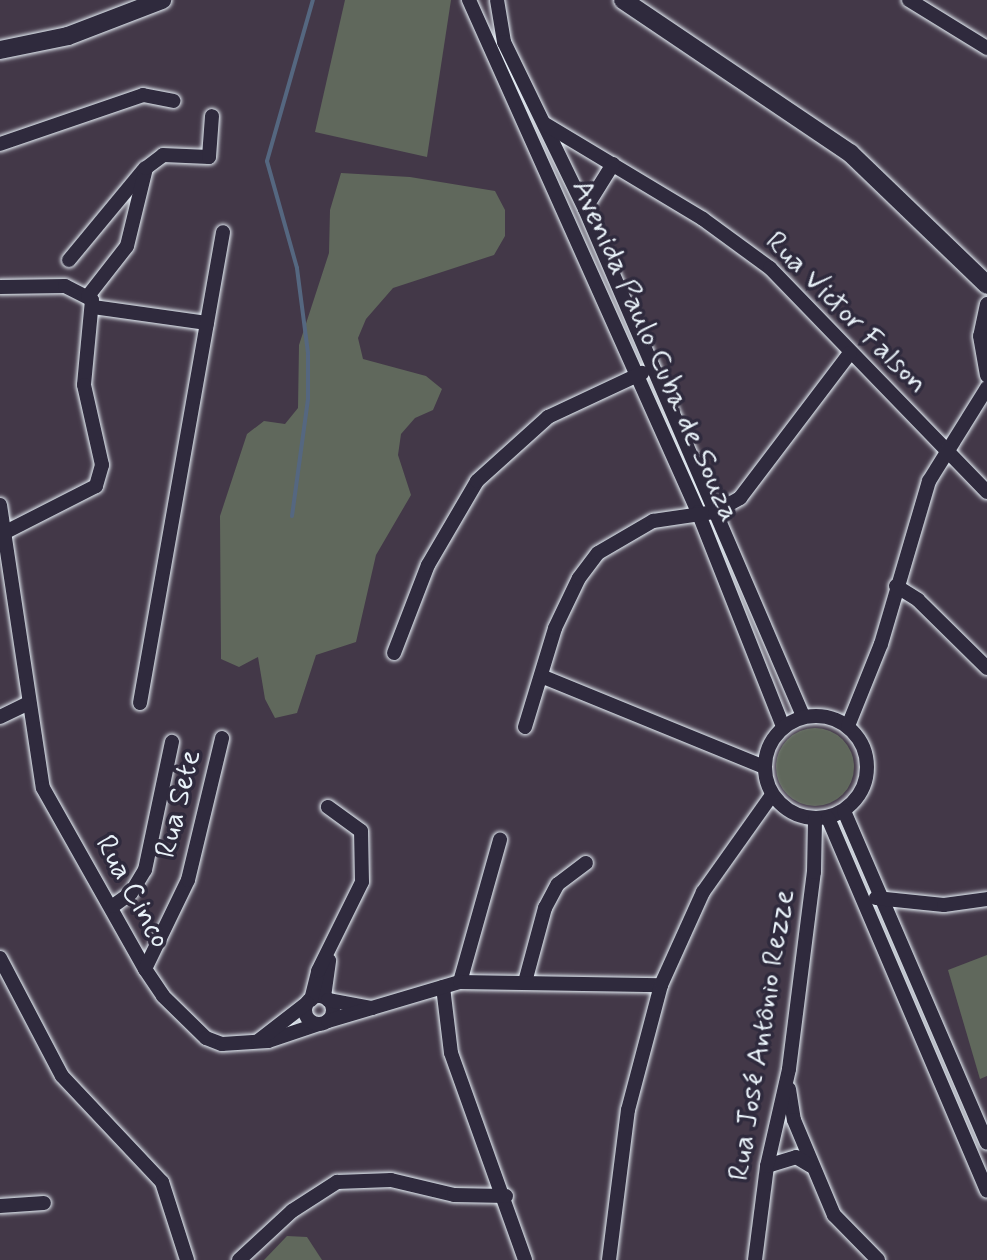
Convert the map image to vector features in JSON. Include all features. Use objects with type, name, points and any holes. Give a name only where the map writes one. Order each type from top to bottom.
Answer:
[{"type":"main road","points":[[0,50],[68,36],[162,0]]},
{"type":"main road","points":[[623,0],[850,153],[987,285]]},
{"type":"street","name":"Avenida Paulo Cuba de Souza","points":[[469,0],[584,249],[635,376],[698,512],[783,727]]},
{"type":"street","name":"Avenida Paulo Cuba de Souza","points":[[497,0],[504,42],[585,209],[803,716]]},
{"type":"street","points":[[909,0],[987,48]]},
{"type":"street","points":[[0,144],[143,95],[173,101]]},
{"type":"street","points":[[69,260],[146,168],[163,155],[209,157],[212,116]]},
{"type":"street","name":"Rua Victor Falson","points":[[545,124],[613,164],[770,268],[987,492]]},
{"type":"street","points":[[585,209],[613,164]]},
{"type":"street","points":[[3,533],[96,486],[101,477],[84,385],[91,301],[127,246],[146,168]]},
{"type":"street","points":[[140,703],[223,232]]},
{"type":"street","points":[[0,287],[65,286],[91,301],[207,323]]},
{"type":"street","points":[[987,304],[980,336],[987,375]]},
{"type":"street","points":[[525,727],[555,628],[598,553],[653,521],[698,512],[715,512],[740,498],[850,353]]},
{"type":"street","points":[[394,653],[428,565],[477,481],[548,417],[651,368]]},
{"type":"street","points":[[848,726],[881,644],[929,481],[987,388]]},
{"type":"street","name":"Rua Cinco","points":[[0,505],[27,704],[49,803],[113,906],[145,969],[163,996],[206,1038],[239,1046],[460,982],[661,985]]},
{"type":"street","points":[[896,586],[918,600],[987,668]]},
{"type":"street","points":[[541,676],[764,767]]},
{"type":"street","points":[[0,717],[27,704]]},
{"type":"street","points":[[803,716],[823,716],[848,726],[863,745],[868,769],[857,800],[844,811],[821,818],[784,807],[772,795],[764,767],[766,752],[783,727],[803,716]]},
{"type":"street","name":"Rua Sete","points":[[145,969],[188,880],[222,738]]},
{"type":"street","points":[[113,906],[131,893],[145,870],[172,742]]},
{"type":"street","points":[[609,1260],[628,1110],[661,985],[703,892],[772,795]]},
{"type":"street","points":[[318,1000],[333,1013],[324,1022],[307,1017],[318,1000],[331,948],[357,899],[365,853],[361,831],[328,807]]},
{"type":"street","points":[[844,811],[987,1143]]},
{"type":"street","points":[[821,818],[863,898],[982,1167],[987,1190]]},
{"type":"street","name":"Rua José Antônio Rezze","points":[[755,1260],[767,1166],[789,1069],[821,818]]},
{"type":"street","points":[[460,982],[500,840]]},
{"type":"street","points":[[525,982],[545,908],[558,884],[586,863]]},
{"type":"street","points":[[863,898],[944,905],[987,899]]},
{"type":"street","points":[[0,958],[62,1076],[162,1182],[187,1260]]},
{"type":"street","points":[[443,987],[451,1053],[506,1196],[525,1260]]},
{"type":"street","points":[[258,1041],[318,1000],[372,1008]]},
{"type":"street","points":[[789,1069],[794,1120],[811,1166],[834,1215],[878,1260]]},
{"type":"street","points":[[767,1166],[796,1157],[811,1166]]},
{"type":"street","points":[[239,1260],[292,1211],[337,1182],[391,1180],[454,1195],[506,1196]]},
{"type":"street","points":[[0,1206],[44,1203]]},
{"type":"shaded area","points":[[345,0],[451,0],[427,157],[315,132]]},
{"type":"shaded area","points":[[341,173],[410,177],[495,191],[505,210],[505,236],[494,255],[393,288],[366,319],[358,338],[363,359],[426,376],[442,389],[433,410],[415,418],[401,434],[398,455],[411,495],[376,555],[356,642],[316,655],[297,713],[275,718],[265,699],[258,657],[239,667],[221,659],[220,516],[247,434],[264,421],[285,424],[298,408],[299,345],[329,253],[330,210]]},
{"type":"shaded area","points":[[807,728],[823,728],[837,734],[848,745],[854,767],[848,789],[837,800],[823,806],[807,806],[793,800],[782,789],[776,775],[776,759],[782,745],[793,734]]},
{"type":"shaded area","points":[[987,955],[987,1076],[980,1079],[948,970]]},
{"type":"shaded area","points":[[287,1236],[307,1237],[322,1260],[264,1260]]},
{"type":"waterway","points":[[292,516],[308,399],[308,353],[297,268],[267,161],[313,0]]}]
